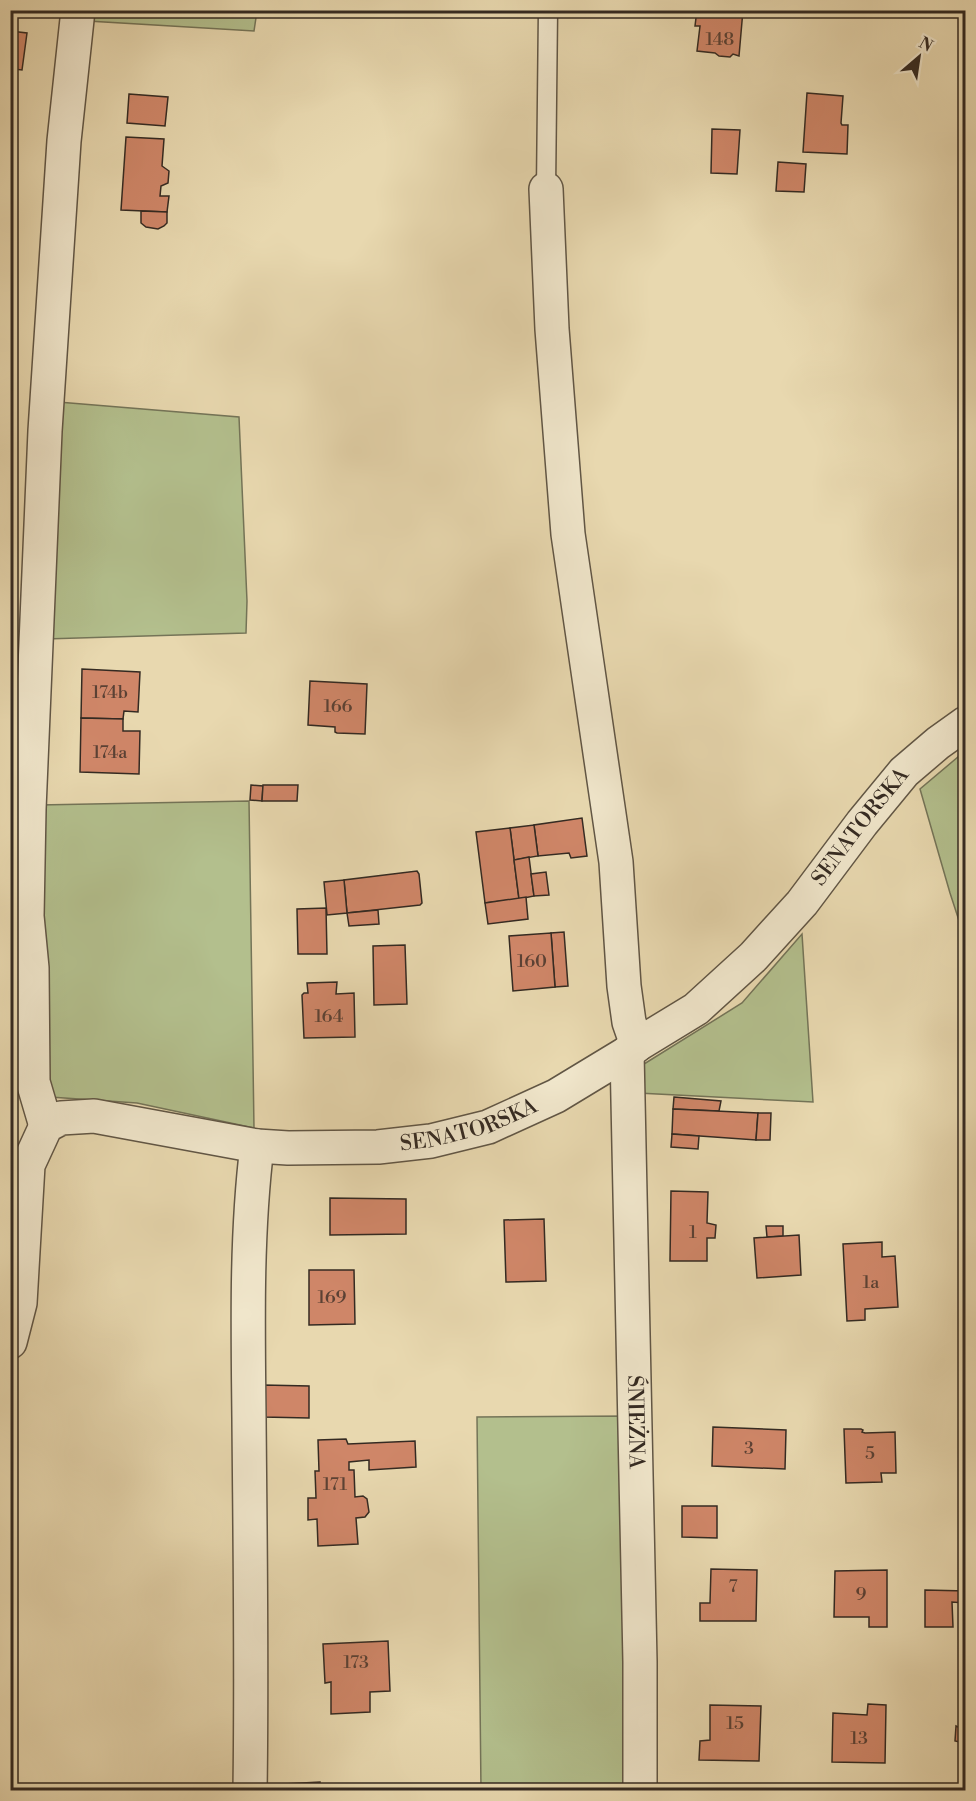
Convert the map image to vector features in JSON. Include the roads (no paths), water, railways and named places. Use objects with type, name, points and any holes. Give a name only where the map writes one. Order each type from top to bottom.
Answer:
[{"type":"street","points":[[10,1342],[20,1303],[28,1165],[46,1126],[33,1082],[32,968],[27,916],[29,809],[45,431],[64,141],[78,10]]},
{"type":"street","name":"ŚNIEŻNA","points":[[546,189],[552,329],[568,534],[616,862],[624,986],[632,1049],[640,1791]]},
{"type":"street","name":"SENATORSKA","points":[[46,1126],[62,1118],[94,1116],[256,1146],[288,1148],[378,1147],[431,1142],[489,1127],[555,1096],[696,1009],[753,957],[802,903],[862,823],[904,772],[966,723]]},
{"type":"street","points":[[250,1791],[248,1276],[256,1146]]},
{"type":"lane","points":[[546,189],[548,10]]}]
